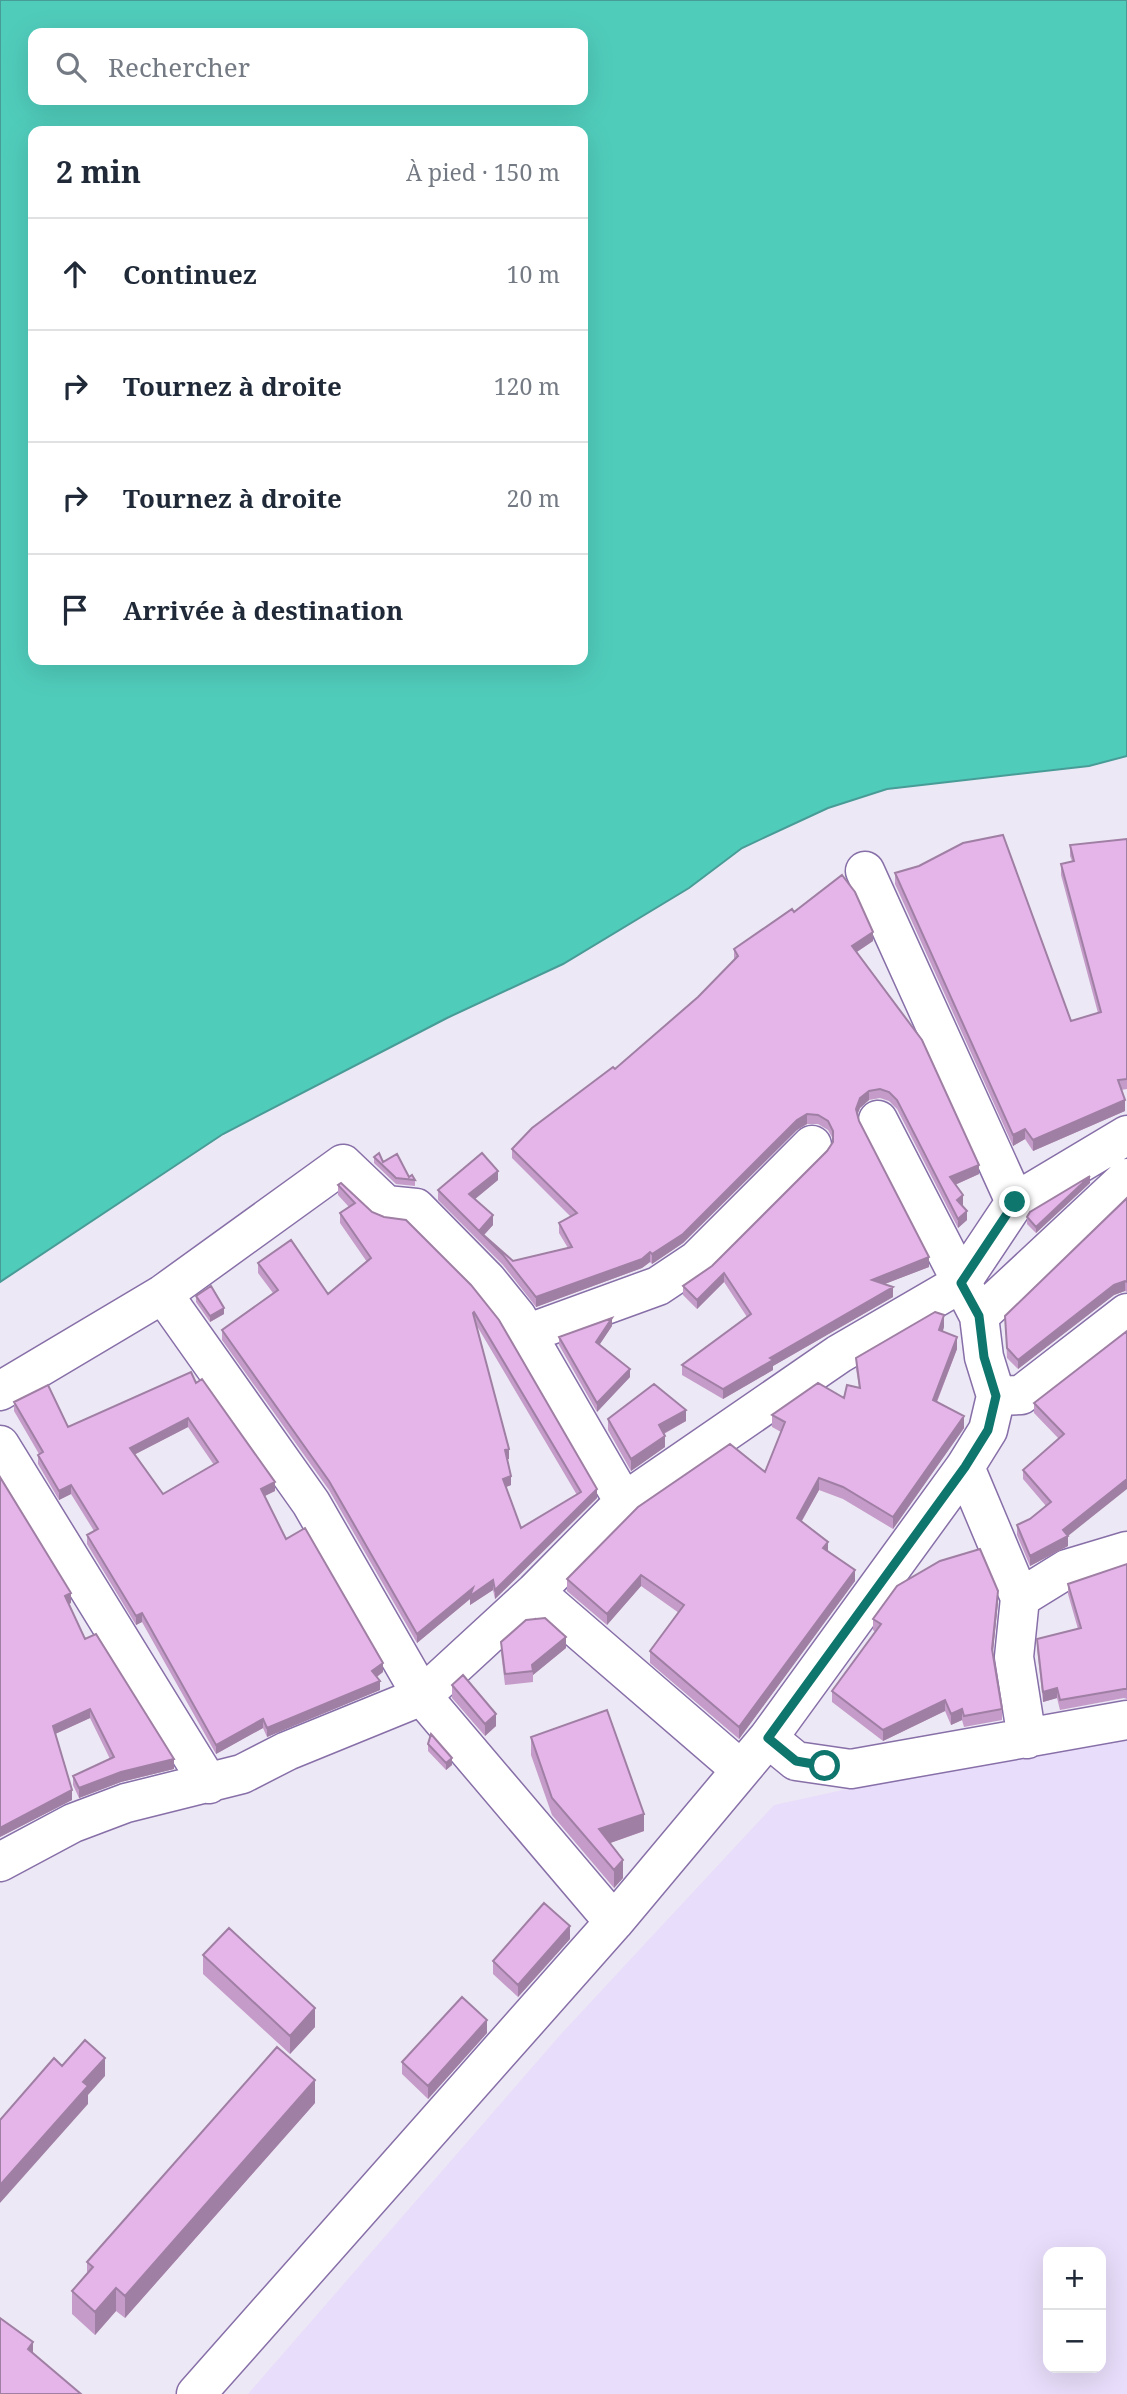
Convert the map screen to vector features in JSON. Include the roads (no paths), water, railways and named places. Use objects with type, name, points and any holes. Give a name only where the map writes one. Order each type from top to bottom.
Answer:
[{"type":"street","points":[[865,871],[1015,1202]]},
{"type":"street","points":[[196,2394],[614,1922],[768,1738],[965,1467],[988,1430],[996,1396],[984,1357],[979,1316],[878,1121]]},
{"type":"street","points":[[0,1862],[73,1823],[126,1803],[242,1774],[286,1751],[422,1696],[535,1592],[624,1502],[839,1354],[961,1283],[1015,1202],[1127,1135]]},
{"type":"street","points":[[526,1334],[658,1286],[697,1260],[812,1145]]},
{"type":"street","points":[[0,1391],[163,1294],[343,1164],[386,1205],[416,1208],[487,1280],[526,1334],[624,1502]]},
{"type":"street","points":[[979,1316],[1127,1178]]},
{"type":"street","points":[[163,1294],[310,1503],[422,1696],[614,1922]]},
{"type":"street","points":[[996,1396],[1021,1395],[1127,1313]]},
{"type":"street","points":[[0,1445],[209,1784]]},
{"type":"street","points":[[965,1467],[1020,1598],[1014,1657],[1027,1739]]},
{"type":"street","points":[[1020,1598],[1067,1569],[1127,1551]]},
{"type":"street","points":[[535,1592],[740,1769]]},
{"type":"street","points":[[768,1738],[796,1761],[851,1769],[1127,1720]]}]
